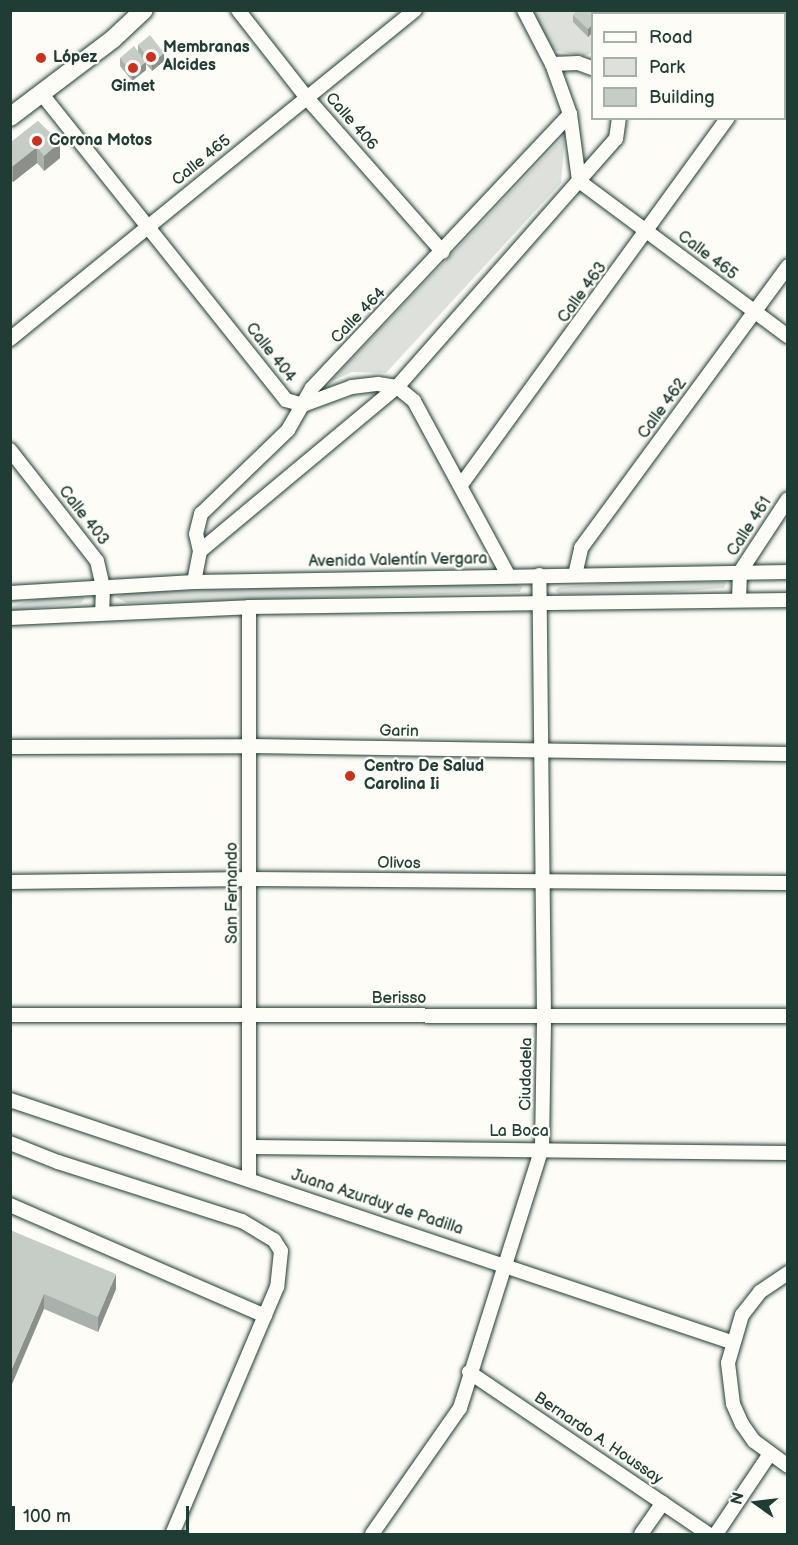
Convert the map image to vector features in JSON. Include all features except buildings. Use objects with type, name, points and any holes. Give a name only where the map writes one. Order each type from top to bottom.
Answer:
[{"type":"main road","points":[[59,78],[126,10]]},
{"type":"main road","points":[[10,117],[113,39],[144,10]]},
{"type":"street","name":"Calle 406","points":[[238,10],[308,98],[443,252]]},
{"type":"street","name":"Calle 465","points":[[10,339],[415,10]]},
{"type":"street","points":[[524,10],[552,64],[570,114],[579,181]]},
{"type":"street","points":[[552,64],[578,63],[591,68]]},
{"type":"street","name":"Calle 404","points":[[41,93],[285,400],[303,405]]},
{"type":"street","name":"Calle 464","points":[[194,582],[200,551],[196,534],[201,514],[288,430],[312,388],[443,252],[570,114]]},
{"type":"street","points":[[200,551],[397,387],[616,139],[619,120]]},
{"type":"street","name":"Calle 463","points":[[461,485],[648,232],[727,120]]},
{"type":"street","name":"Calle 465","points":[[579,181],[788,336]]},
{"type":"street","name":"Calle 462","points":[[575,575],[581,548],[788,266]]},
{"type":"street","points":[[303,405],[352,387],[397,387],[414,400],[508,575]]},
{"type":"street","name":"Calle 403","points":[[10,450],[95,557],[103,588],[102,612]]},
{"type":"street","name":"Calle 461","points":[[740,572],[788,499]]},
{"type":"street","points":[[739,600],[740,572]]},
{"type":"street","name":"Avenida Valentín Vergara","points":[[10,593],[194,582],[788,572]]},
{"type":"street","name":"Ciudadela","points":[[372,1534],[460,1408],[470,1372],[508,1264],[542,1148],[544,882],[539,751],[540,575]]},
{"type":"street","points":[[10,618],[249,607],[788,600]]},
{"type":"street","name":"San Fernando","points":[[249,607],[249,1178]]},
{"type":"street","name":"Garin","points":[[10,747],[250,746],[788,754]]},
{"type":"street","name":"Olivos","points":[[10,882],[250,879],[788,883]]},
{"type":"street","name":"Berisso","points":[[10,1015],[788,1016]]},
{"type":"street","name":"Juana Azurduy de Padilla","points":[[10,1100],[508,1264],[731,1341]]},
{"type":"street","points":[[10,1143],[58,1162],[242,1221],[266,1234],[280,1251],[281,1264],[277,1287],[172,1534]]},
{"type":"street","name":"La Boca","points":[[250,1147],[542,1148],[788,1153]]},
{"type":"street","points":[[10,1205],[265,1316]]},
{"type":"street","points":[[788,1274],[760,1292],[742,1315],[731,1341],[728,1363],[733,1404],[754,1441],[770,1455],[788,1466]]},
{"type":"street","name":"Bernardo A. Houssay","points":[[470,1372],[708,1534]]},
{"type":"street","points":[[716,1534],[770,1455]]},
{"type":"street","points":[[641,1534],[663,1503]]},
{"type":"green space","points":[[529,11],[635,11],[591,12],[591,53],[584,56],[553,50]]},
{"type":"green space","points":[[565,135],[561,183],[386,373],[352,372],[330,382]]},
{"type":"green space","points":[[514,582],[522,587],[520,592],[127,603],[116,597],[127,592]]},
{"type":"green space","points":[[618,583],[726,583],[724,588],[661,593],[559,594],[555,590],[560,587]]},
{"type":"green space","points":[[83,597],[84,599],[81,603],[11,611],[11,606],[39,599]]},
{"type":"place","name":"Membranas Alcides","points":[[151,57]]},
{"type":"place","name":"López","points":[[41,58]]},
{"type":"place","name":"Gimet","points":[[133,68]]},
{"type":"place","name":"Corona Motos","points":[[37,141]]},
{"type":"place","name":"Centro De Salud Carolina Ii","points":[[350,776]]}]
